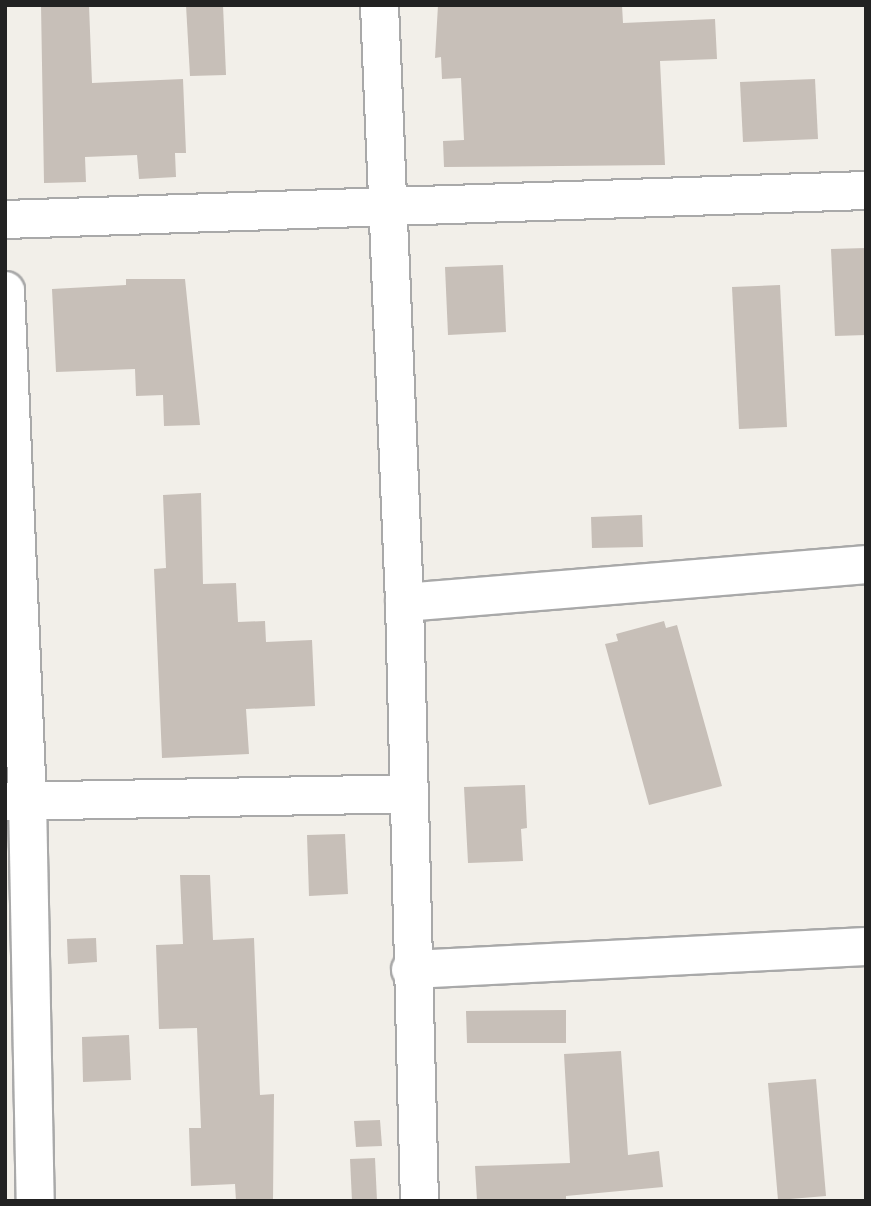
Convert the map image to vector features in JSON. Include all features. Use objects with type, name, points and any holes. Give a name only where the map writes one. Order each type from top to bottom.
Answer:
[{"type":"street","points":[[379,5],[385,207],[404,602],[410,969],[419,1201]]},
{"type":"street","points":[[5,219],[866,190]]},
{"type":"street","points":[[5,290],[16,800],[35,1201]]},
{"type":"street","points":[[404,602],[866,564]]},
{"type":"street","points":[[16,800],[407,793]]},
{"type":"street","points":[[410,969],[866,946]]},
{"type":"building","points":[[41,5],[89,5],[92,83],[183,79],[186,153],[175,153],[176,177],[139,179],[137,155],[85,157],[86,182],[44,183]]},
{"type":"building","points":[[186,5],[223,5],[226,75],[190,76]]},
{"type":"building","points":[[438,5],[622,5],[623,23],[715,19],[717,59],[660,61],[665,165],[444,167],[443,141],[464,140],[461,78],[442,79],[441,57],[435,58]]},
{"type":"building","points":[[815,79],[818,139],[743,142],[740,82]]},
{"type":"building","points":[[866,248],[866,335],[835,336],[831,249]]},
{"type":"building","points":[[503,265],[506,332],[448,335],[445,267]]},
{"type":"building","points":[[126,279],[185,279],[200,425],[164,426],[163,395],[136,396],[135,369],[56,372],[52,289],[126,285]]},
{"type":"building","points":[[780,285],[787,427],[739,429],[732,287]]},
{"type":"building","points":[[201,493],[203,584],[236,583],[238,622],[265,621],[266,642],[312,640],[315,706],[246,709],[249,754],[162,758],[154,569],[166,568],[163,495]]},
{"type":"building","points":[[642,515],[643,547],[592,548],[591,517]]},
{"type":"building","points":[[664,621],[666,628],[677,625],[722,786],[649,805],[605,644],[618,641],[616,634]]},
{"type":"building","points":[[525,785],[527,828],[521,829],[523,861],[468,863],[464,787]]},
{"type":"building","points":[[345,834],[348,894],[309,896],[307,835]]},
{"type":"building","points":[[180,875],[210,875],[213,940],[254,938],[260,1095],[274,1094],[273,1201],[236,1201],[235,1184],[191,1186],[189,1128],[201,1128],[197,1028],[159,1029],[156,945],[183,944]]},
{"type":"building","points":[[96,938],[97,962],[68,964],[67,939]]},
{"type":"building","points":[[566,1010],[566,1043],[467,1043],[466,1011]]},
{"type":"building","points":[[129,1035],[131,1080],[83,1082],[82,1037]]},
{"type":"building","points":[[621,1051],[628,1155],[659,1151],[663,1187],[566,1196],[566,1201],[477,1201],[475,1166],[570,1163],[564,1054]]},
{"type":"building","points":[[816,1079],[826,1196],[778,1200],[768,1083]]},
{"type":"building","points":[[380,1120],[382,1146],[356,1147],[354,1121]]},
{"type":"building","points":[[375,1158],[377,1201],[352,1201],[350,1159]]}]
